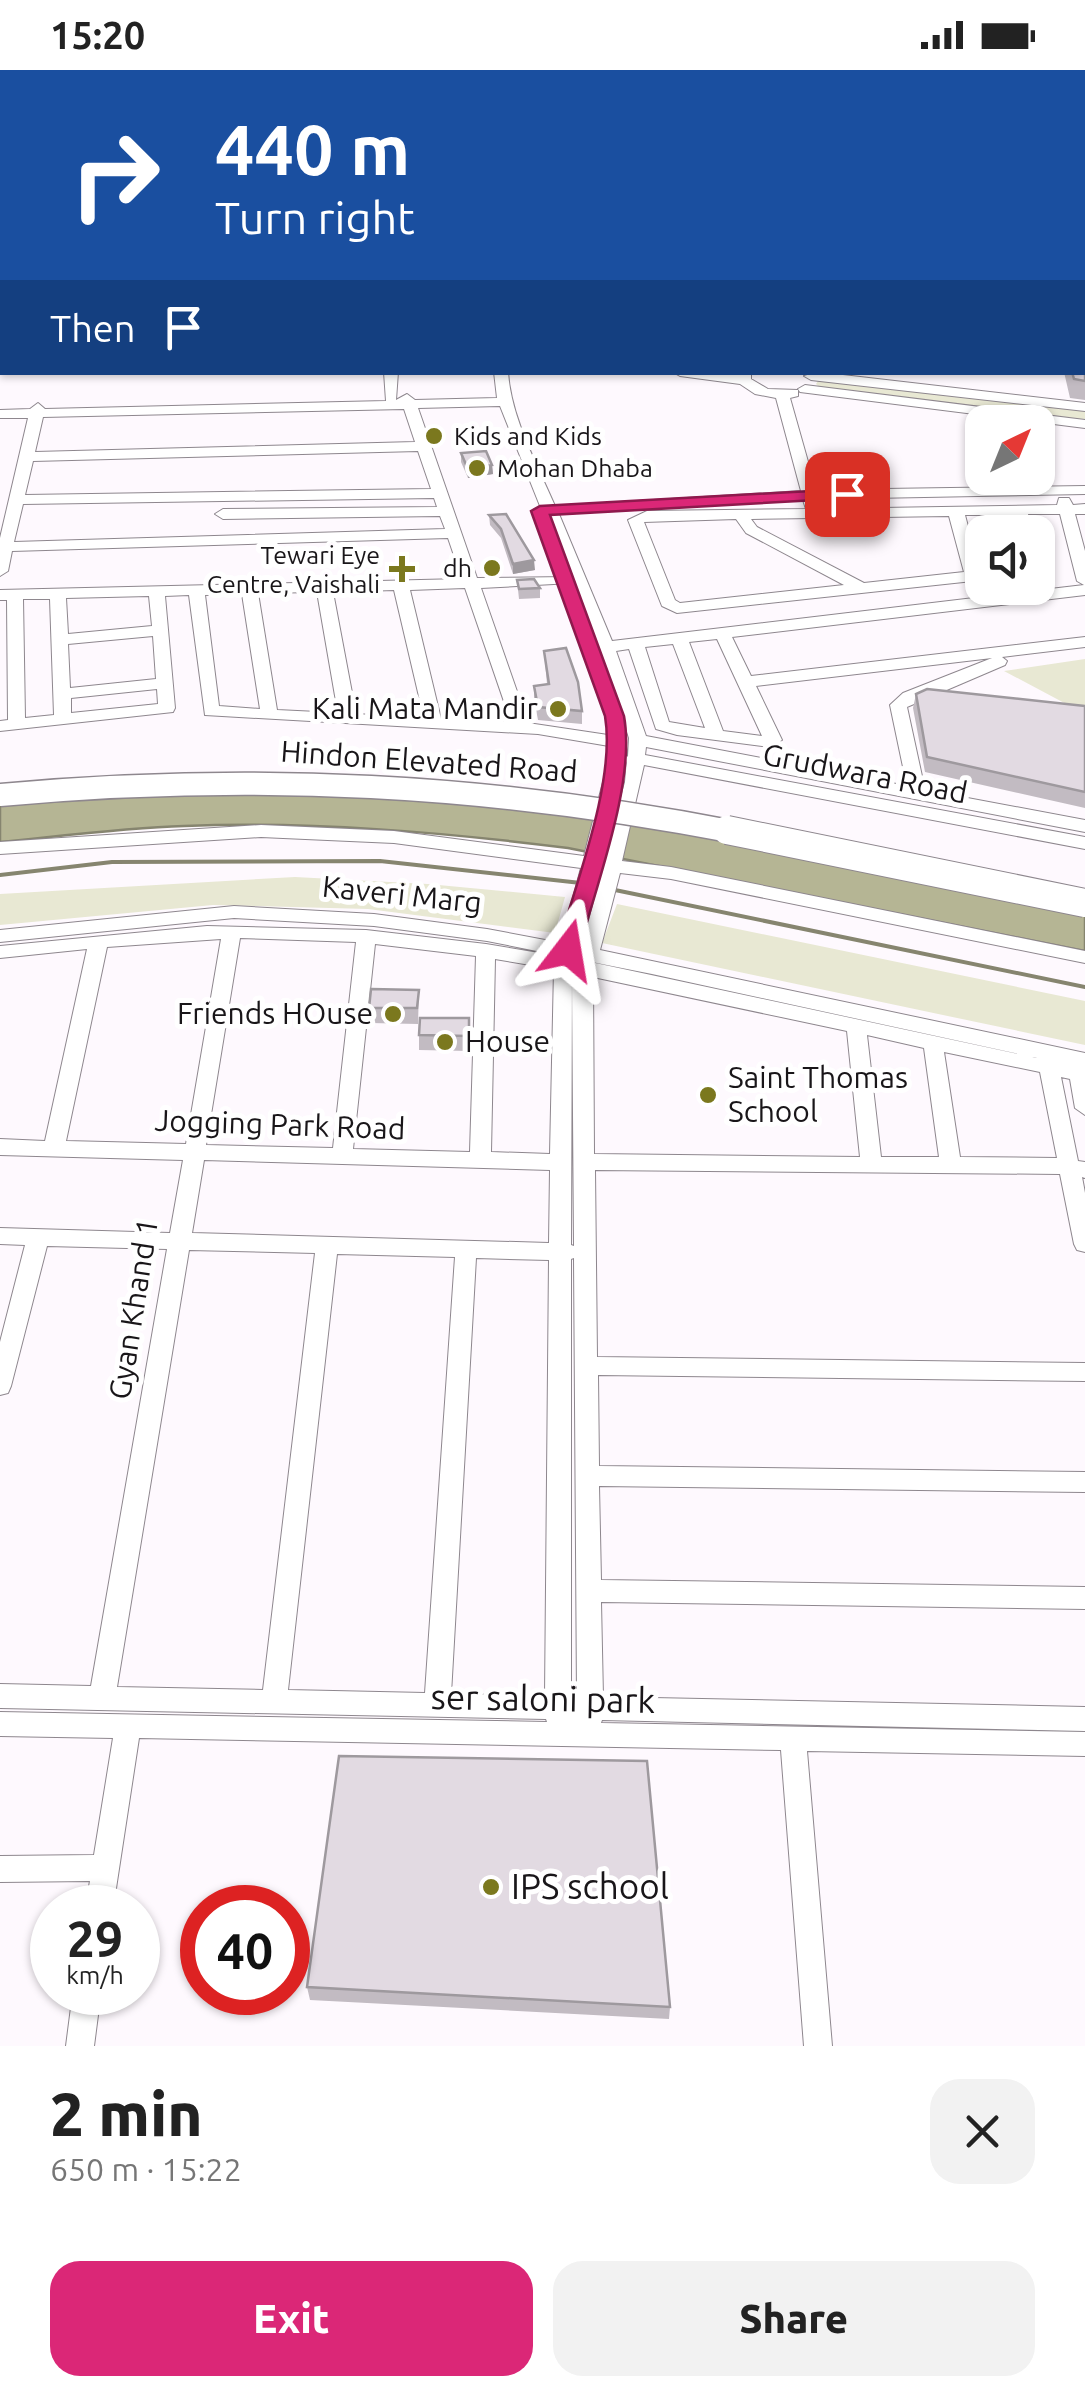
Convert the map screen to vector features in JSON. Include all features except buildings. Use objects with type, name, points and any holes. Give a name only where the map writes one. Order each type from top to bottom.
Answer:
[{"type":"highway","name":"Hindon Elevated Road","points":[[0,784],[94,774],[316,772],[459,777],[600,793],[1085,885]]},
{"type":"highway","name":"Hindon Elevated Road","points":[[0,795],[92,786],[211,782],[316,782],[458,791],[588,806],[1085,902]]},
{"type":"street","points":[[392,375],[425,446],[521,728]]},
{"type":"street","points":[[0,1696],[437,1706],[558,1721],[561,978],[577,959],[603,897],[634,782],[631,746],[606,647],[488,375]]},
{"type":"street","points":[[498,399],[501,375]]},
{"type":"street","points":[[744,376],[760,392],[782,394],[808,379],[1085,408]]},
{"type":"street","points":[[808,379],[1085,424]]},
{"type":"street","points":[[782,394],[815,515]]},
{"type":"street","points":[[0,411],[498,399]]},
{"type":"street","points":[[0,571],[38,410]]},
{"type":"street","points":[[27,456],[425,446]]},
{"type":"street","points":[[1061,490],[1081,550],[1085,582]]},
{"type":"street","points":[[545,511],[811,495],[1085,490]]},
{"type":"street","points":[[17,500],[442,493]]},
{"type":"street","points":[[965,576],[671,606],[636,520],[647,516],[1085,510]]},
{"type":"street","points":[[223,514],[448,511]]},
{"type":"street","points":[[545,511],[565,580],[614,716],[631,746]]},
{"type":"street","points":[[989,511],[990,515]]},
{"type":"street","points":[[1020,511],[1021,515]]},
{"type":"street","points":[[956,512],[965,538]]},
{"type":"street","points":[[742,516],[752,530],[861,588]]},
{"type":"street","points":[[6,547],[456,533]]},
{"type":"street","points":[[157,591],[168,706],[165,710],[8,726],[7,595],[565,580]]},
{"type":"street","points":[[401,585],[434,723]]},
{"type":"street","points":[[324,587],[348,718]]},
{"type":"street","points":[[249,589],[268,715]]},
{"type":"street","points":[[196,590],[209,709],[521,728],[916,793],[1085,826]]},
{"type":"street","points":[[606,647],[1085,590]]},
{"type":"street","points":[[58,594],[63,720]]},
{"type":"street","points":[[60,640],[160,630]]},
{"type":"street","points":[[635,642],[662,724],[716,736],[773,740],[722,632]]},
{"type":"street","points":[[679,637],[716,736]]},
{"type":"street","points":[[745,682],[1085,642]]},
{"type":"street","points":[[916,793],[898,711],[902,700],[992,663],[1085,652]]},
{"type":"street","points":[[62,694],[166,683]]},
{"type":"street","points":[[631,746],[614,780],[582,894],[577,959],[582,983],[590,1722],[1085,1720]]},
{"type":"street","name":"Grudwara Road","points":[[631,746],[1085,843]]},
{"type":"street","points":[[0,848],[260,832],[394,837],[590,865]]},
{"type":"street","points":[[610,868],[671,873],[1085,957]]},
{"type":"street","name":"Kaveri Marg","points":[[0,936],[164,916],[248,912],[393,923],[1081,1066]]},
{"type":"street","name":"Kaveri Marg","points":[[0,952],[232,932],[366,936],[577,959],[681,996],[1047,1059]]},
{"type":"street","name":"Gyan Khand 1","points":[[102,1698],[232,932]]},
{"type":"street","points":[[342,1156],[366,936]]},
{"type":"street","points":[[54,1148],[98,942]]},
{"type":"street","points":[[480,1160],[486,950]]},
{"type":"street","points":[[856,1026],[872,1166]]},
{"type":"street","points":[[933,1042],[950,1164]]},
{"type":"street","points":[[1047,1059],[1076,1168],[1085,1244]]},
{"type":"street","points":[[1081,1066],[1085,1108]]},
{"type":"street","name":"Jogging Park Road","points":[[0,1147],[558,1162]]},
{"type":"street","points":[[584,1162],[1076,1168]]},
{"type":"street","points":[[0,1236],[584,1254]]},
{"type":"street","points":[[0,1386],[38,1237]]},
{"type":"street","points":[[274,1702],[327,1245]]},
{"type":"street","points":[[437,1706],[466,1248]]},
{"type":"street","points":[[587,1366],[1085,1372]]},
{"type":"street","points":[[588,1476],[1085,1482]]},
{"type":"street","points":[[589,1591],[1085,1598]]},
{"type":"street","name":"ser saloni park","points":[[0,1724],[128,1727],[558,1721],[793,1739],[1085,1744]]},
{"type":"street","points":[[103,1885],[128,1727]]},
{"type":"street","points":[[793,1739],[818,2046]]},
{"type":"street","points":[[0,1869],[105,1868]]},
{"type":"street","points":[[80,2046],[84,2015]]},
{"type":"shaded area","points":[[818,381],[1039,405],[965,406],[820,388]]},
{"type":"shaded area","points":[[1055,407],[1085,410],[1085,420],[1055,416]]},
{"type":"shaded area","points":[[1085,659],[1085,714],[1004,671]]},
{"type":"shaded area","points":[[0,789],[557,794],[1085,895],[1085,951],[568,848],[472,837],[376,829],[232,825],[138,828],[0,842]]},
{"type":"shaded area","points":[[295,877],[565,897],[555,933],[368,909],[213,905],[0,925],[0,894]]},
{"type":"shaded area","points":[[617,904],[1085,1001],[1085,1045],[602,943]]},
{"type":"waterway","points":[[0,875],[112,862],[380,861],[581,883]]},
{"type":"waterway","points":[[615,890],[1085,987]]},
{"type":"place","name":"Kids and Kids","points":[[434,436]]},
{"type":"place","name":"Mohan Dhaba","points":[[477,468]]},
{"type":"place","name":"dh","points":[[492,568]]},
{"type":"place","name":"Tewari Eye Centre, Vaishali","points":[[402,569]]},
{"type":"place","name":"Kali Mata Mandir","points":[[558,709]]},
{"type":"place","name":"Friends HOuse","points":[[393,1014]]},
{"type":"place","name":"House","points":[[445,1042]]},
{"type":"place","name":"Saint Thomas School","points":[[708,1095]]},
{"type":"place","name":"IPS school","points":[[491,1887]]},
{"type":"route","points":[[568,950],[614,780],[619,742],[614,716],[540,511],[847,494]]}]
